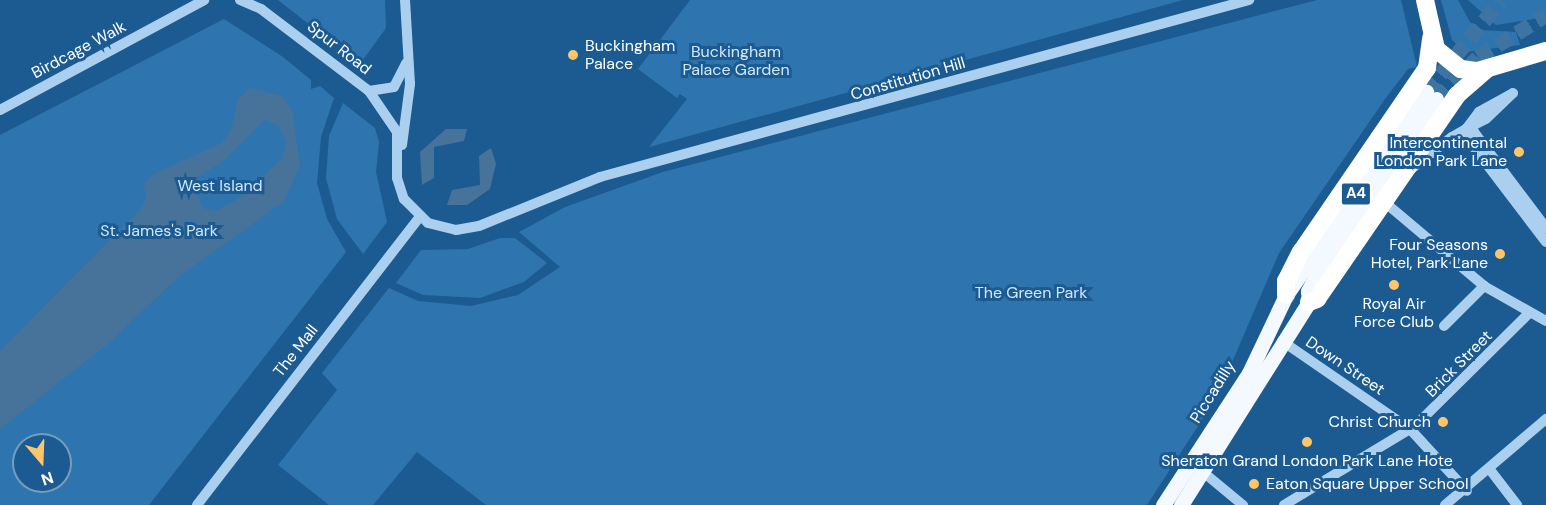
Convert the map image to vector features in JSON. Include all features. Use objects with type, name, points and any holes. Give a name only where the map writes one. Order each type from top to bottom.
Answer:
[{"type":"highway","name":"A4","points":[[1286,295],[1286,281],[1301,252],[1423,75],[1431,38],[1425,0]]},
{"type":"highway","name":"A4","points":[[1431,38],[1454,66],[1487,69]]},
{"type":"highway","name":"A4","points":[[1309,302],[1317,299],[1382,200],[1462,88],[1487,69],[1544,52]]},
{"type":"main road","name":"A4","points":[[1286,295],[1431,96],[1320,268],[1308,291],[1309,302]]},
{"type":"main road","name":"Piccadilly","points":[[1164,505],[1249,373],[1286,295]]},
{"type":"main road","name":"Piccadilly","points":[[1181,505],[1282,341],[1309,302]]},
{"type":"street","name":"Birdcage Walk","points":[[0,110],[204,0]]},
{"type":"street","name":"Spur Road","points":[[240,0],[260,5],[369,91],[397,132],[397,178]]},
{"type":"street","points":[[405,0],[409,104],[397,178],[404,199],[420,216]]},
{"type":"street","name":"Constitution Hill","points":[[420,216],[446,228],[467,229],[574,186],[1249,0]]},
{"type":"street","points":[[369,91],[394,87],[406,62]]},
{"type":"street","points":[[1401,175],[1466,129]]},
{"type":"street","points":[[1466,129],[1474,132],[1546,228]]},
{"type":"street","points":[[1466,129],[1466,137],[1546,242]]},
{"type":"street","points":[[1382,200],[1484,286],[1528,314],[1546,321]]},
{"type":"street","name":"The Mall","points":[[197,505],[420,216]]},
{"type":"street","points":[[1444,326],[1484,286]]},
{"type":"street","name":"Brick Street","points":[[1284,505],[1410,429],[1448,398],[1528,314]]},
{"type":"street","name":"Down Street","points":[[1282,341],[1410,429],[1467,491]]},
{"type":"street","points":[[1445,505],[1467,491],[1491,471],[1546,419]]},
{"type":"street","points":[[1186,469],[1203,470],[1243,505]]},
{"type":"street","points":[[1491,471],[1516,505]]},
{"type":"green space","points":[[278,0],[385,0],[386,28],[360,64]]},
{"type":"green space","name":"Buckingham Palace Garden","points":[[690,0],[1183,0],[649,147],[687,99],[680,94],[677,98],[638,69]]},
{"type":"green space","name":"The Green Park","points":[[1317,0],[1401,0],[1417,67],[1408,69],[1385,99],[1279,253],[1218,395],[1147,505],[486,505],[417,452],[373,505],[329,505],[278,465],[337,390],[322,373],[389,288],[418,301],[471,306],[518,295],[560,267],[519,232],[565,207],[663,172]]},
{"type":"green space","points":[[1441,0],[1458,0],[1470,22],[1481,30],[1516,32],[1520,45],[1465,52],[1452,40]]},
{"type":"green space","points":[[1468,0],[1546,0],[1546,17],[1496,25]]},
{"type":"green space","name":"St. James's Park","points":[[224,19],[283,57],[311,80],[311,89],[320,86],[334,98],[321,137],[317,183],[327,219],[346,252],[149,505],[0,505],[0,135]]},
{"type":"green space","points":[[343,103],[375,128],[379,142],[376,172],[387,222],[363,254],[337,219],[326,178],[329,136]]},
{"type":"green space","points":[[500,238],[515,238],[547,263],[524,282],[480,298],[423,295],[396,283],[421,250],[468,249]]},
{"type":"shaded area","points":[[250,88],[282,96],[292,110],[300,166],[284,201],[178,277],[106,345],[0,429],[0,351],[140,210],[146,199],[144,184],[152,175],[222,143],[232,128],[238,99]],"holes":[[[264,120],[278,125],[286,141],[282,159],[234,202],[214,211],[203,208],[194,186],[197,177],[222,162]]]},
{"type":"shaded area","points":[[446,129],[467,129],[464,141],[434,147],[434,178],[422,185],[420,152]]},
{"type":"shaded area","points":[[491,148],[496,164],[490,189],[467,205],[447,205],[452,190],[480,185],[479,156]]},
{"type":"tunnel","points":[[1426,92],[1501,0]]},
{"type":"tunnel","points":[[1436,99],[1478,57],[1546,15]]},
{"type":"place","name":"Buckingham Palace","points":[[573,55]]},
{"type":"place","name":"Intercontinental London Park Lane","points":[[1519,152]]},
{"type":"place","name":"Four Seasons Hotel, Park Lane","points":[[1500,254]]},
{"type":"place","name":"Royal Air Force Club","points":[[1394,285]]},
{"type":"place","name":"Christ Church","points":[[1443,422]]},
{"type":"place","name":"Sheraton Grand London Park Lane Hote","points":[[1307,442]]},
{"type":"place","name":"Eaton Square Upper School","points":[[1254,484]]},
{"type":"park label","name":"West Island","points":[[220,186]]}]
